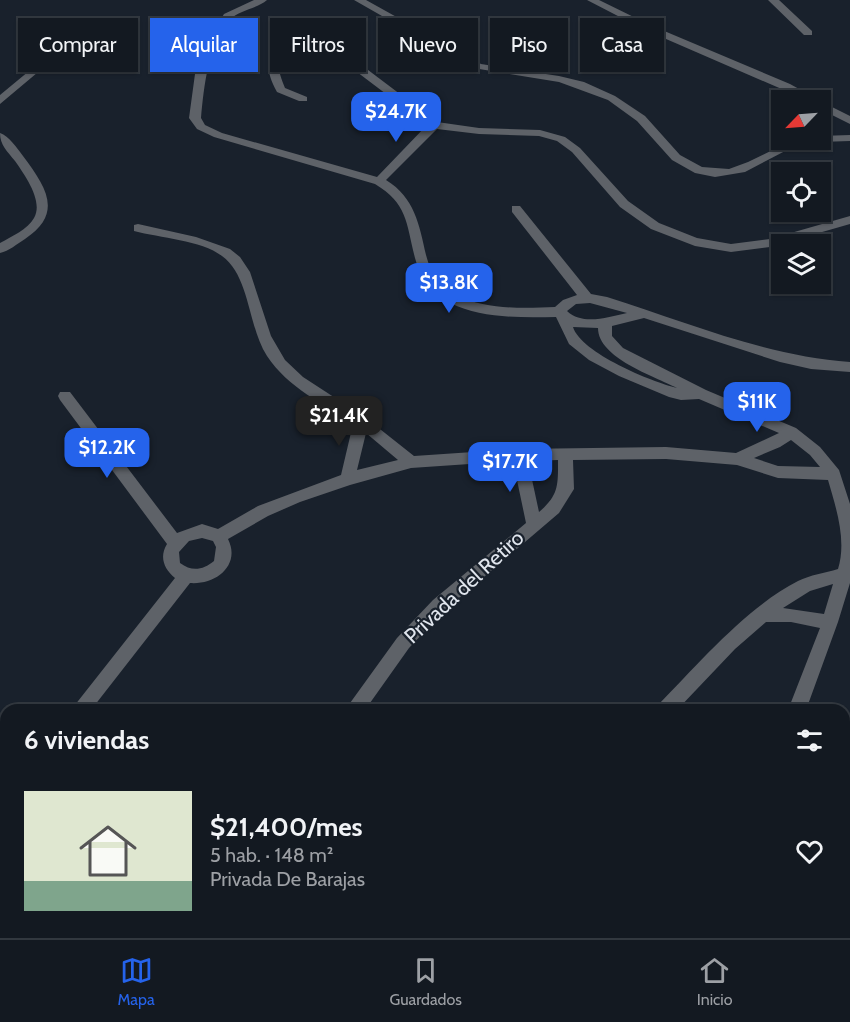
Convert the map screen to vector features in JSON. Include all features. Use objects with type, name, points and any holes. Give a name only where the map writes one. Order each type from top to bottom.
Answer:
[{"type":"street","points":[[262,0],[227,16],[216,35],[200,74],[195,117],[201,127],[218,135],[379,181],[394,190],[407,202],[424,269],[436,287],[465,306],[492,311],[562,316],[581,324],[642,314]]},
{"type":"street","points":[[359,0],[477,66],[496,72],[552,78],[599,92],[630,110],[663,148],[677,160],[694,168],[712,173],[746,169],[776,150]]},
{"type":"street","points":[[591,0],[621,16],[713,53],[793,90]]},
{"type":"street","points":[[773,0],[808,33]]},
{"type":"street","points":[[303,99],[282,90],[274,68],[274,53],[282,44],[291,39],[305,37],[323,41],[434,125],[479,131],[540,133],[561,139],[576,150],[624,204],[655,226],[695,242],[731,248],[770,243],[850,220]]},
{"type":"street","points":[[0,101],[33,72]]},
{"type":"street","points":[[831,110],[850,121]]},
{"type":"street","points":[[379,181],[434,125]]},
{"type":"street","points":[[0,136],[17,154],[43,201],[41,216],[0,249]]},
{"type":"street","points":[[831,139],[850,138]]},
{"type":"street","points":[[516,209],[587,298]]},
{"type":"street","points":[[138,228],[226,252],[240,264],[248,282],[265,343],[280,364],[303,385],[361,422],[411,462]]},
{"type":"street","points":[[701,394],[678,394],[622,371],[594,356],[573,340],[567,330],[562,316],[563,304],[587,298],[620,305],[642,314],[811,364],[850,367]]},
{"type":"street","points":[[604,321],[605,337],[618,352],[701,394],[791,432],[815,451],[834,474],[847,521],[849,560],[830,621],[798,704]]},
{"type":"street","points":[[65,396],[176,543]]},
{"type":"street","points":[[348,479],[361,422]]},
{"type":"street","points":[[737,459],[775,443],[791,432]]},
{"type":"street","points":[[219,536],[262,511],[348,479],[411,462],[519,455],[666,453],[737,459],[778,472],[834,474]]},
{"type":"street","name":"Privada del Retiro","points":[[358,704],[403,643],[439,605],[545,517],[561,500],[567,477],[566,454]]},
{"type":"street","name":"Privada del Retiro","points":[[519,455],[534,524]]},
{"type":"street","points":[[202,531],[219,536],[226,549],[221,565],[205,576],[185,577],[172,566],[171,550],[176,543],[193,532],[202,531]]},
{"type":"street","points":[[671,704],[729,644],[784,597],[806,585],[844,574]]},
{"type":"street","points":[[85,704],[185,577]]},
{"type":"street","points":[[764,615],[791,615],[830,621]]}]
